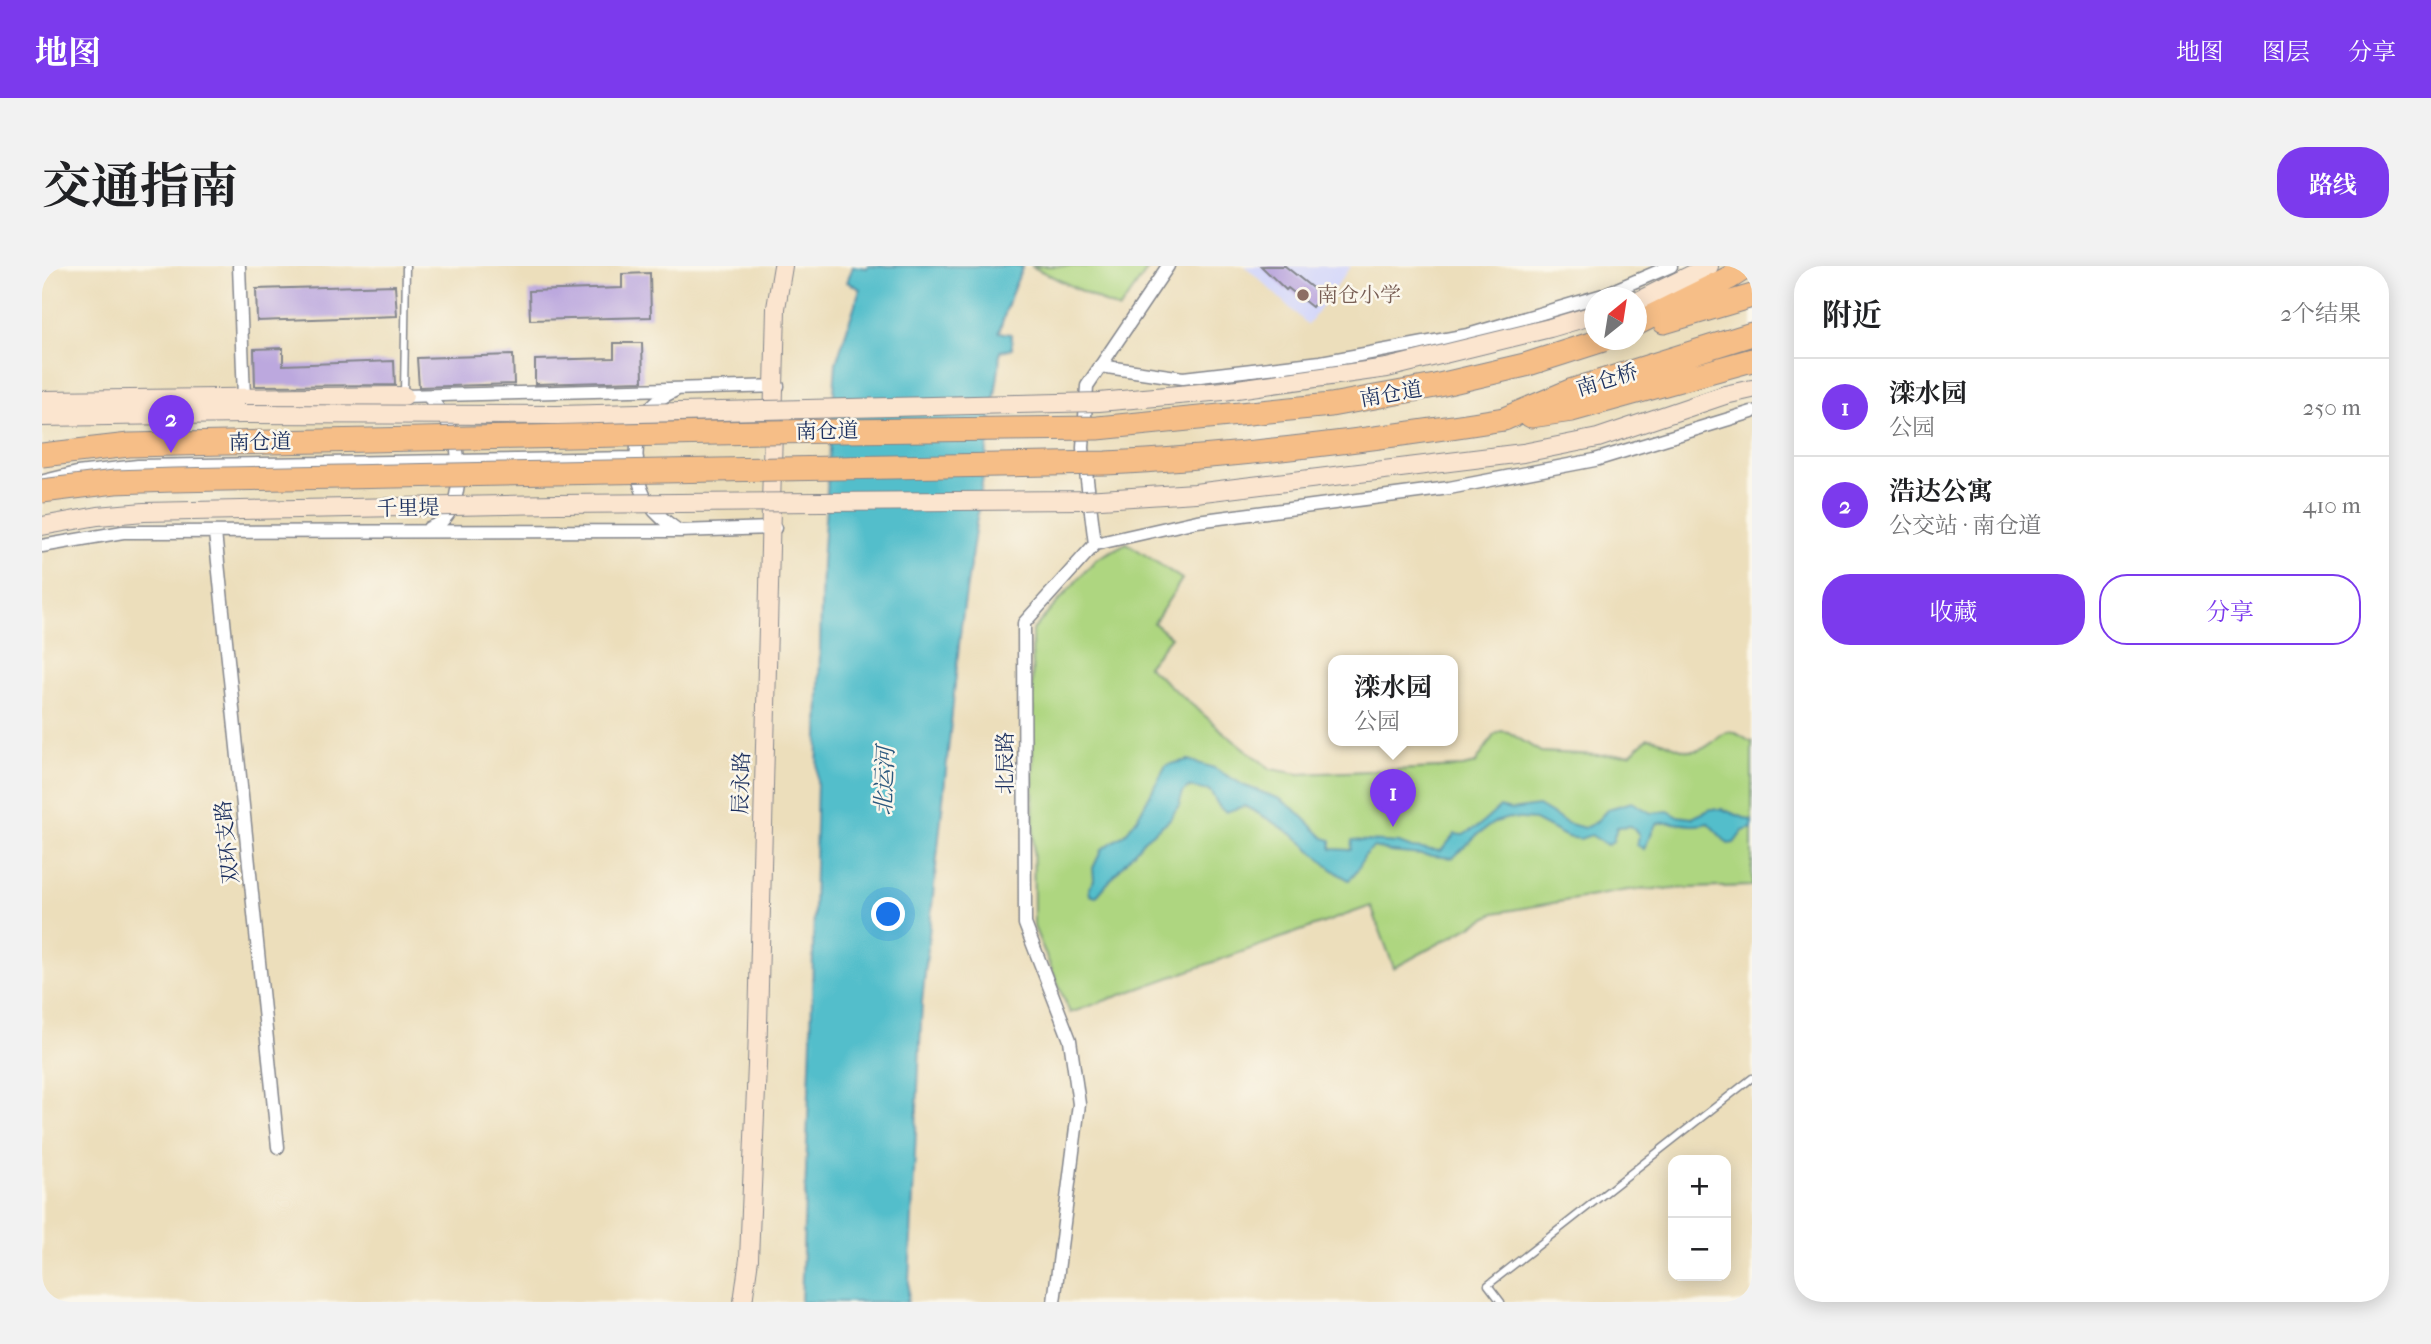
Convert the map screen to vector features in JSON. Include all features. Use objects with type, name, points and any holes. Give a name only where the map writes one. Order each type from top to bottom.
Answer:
[{"type":"highway","points":[[1647,318],[1748,266]]},
{"type":"highway","name":"南仓桥","points":[[1647,327],[1752,296]]},
{"type":"highway","name":"南仓桥","points":[[1504,419],[1570,391],[1752,334]]},
{"type":"highway","name":"南仓道","points":[[42,455],[129,445],[1098,428],[1331,405],[1436,386],[1525,365],[1584,346]]},
{"type":"highway","points":[[1504,419],[1572,410],[1752,360]]},
{"type":"highway","name":"南仓道","points":[[42,492],[115,482],[173,480],[1160,461],[1345,443],[1504,419]]},
{"type":"street","points":[[239,266],[243,406]]},
{"type":"street","name":"辰永路","points":[[751,1302],[756,1267],[762,1077],[774,528],[772,383],[778,289],[785,266]]},
{"type":"street","points":[[1168,266],[1087,386],[1083,448],[1096,544],[1197,522],[1450,488],[1595,460],[1752,412]]},
{"type":"street","points":[[1100,366],[1183,379],[1321,362],[1468,335],[1603,295],[1671,266]]},
{"type":"street","points":[[1647,297],[1709,266]]},
{"type":"street","points":[[42,400],[557,415],[1099,402],[1223,391],[1387,369],[1584,318]]},
{"type":"street","points":[[42,417],[404,396],[772,383]]},
{"type":"street","points":[[679,530],[664,520],[646,498],[642,491],[637,458],[640,431],[653,405],[663,396],[680,388]]},
{"type":"street","points":[[42,526],[98,516],[144,512],[570,503],[1085,500],[1195,494],[1523,453],[1598,438],[1725,395],[1752,389]]},
{"type":"street","points":[[426,530],[446,519],[457,482],[458,461],[449,424],[428,396]]},
{"type":"street","points":[[42,481],[77,473],[138,466],[637,458]]},
{"type":"street","name":"辰永路","points":[[743,1302],[749,1259],[757,1065],[774,528]]},
{"type":"street","name":"千里堤","points":[[42,546],[123,532],[774,528]]},
{"type":"street","name":"双环支路","points":[[215,533],[278,1147]]},
{"type":"street","name":"北辰路","points":[[1054,1302],[1079,1104],[1070,1040],[1025,924],[1024,623],[1096,544]]},
{"type":"lane","points":[[404,396],[405,266]]},
{"type":"lane","points":[[1501,1302],[1489,1285],[1752,1078]]},
{"type":"shaded area","name":"南仓小学","points":[[1245,266],[1351,266],[1308,325]]},
{"type":"green space","points":[[1031,266],[1150,266],[1119,310]]},
{"type":"green space","points":[[1127,543],[1182,579],[1154,623],[1171,637],[1147,666],[1271,769],[1299,774],[1463,767],[1475,764],[1494,735],[1501,731],[1508,732],[1541,752],[1598,755],[1630,754],[1648,738],[1685,750],[1697,751],[1724,734],[1733,732],[1752,742],[1752,886],[1628,890],[1495,913],[1394,968],[1371,906],[1070,1013],[1034,927],[1032,631],[1096,559]]},
{"type":"water","name":"北运河","points":[[853,266],[1023,266],[999,332],[1011,334],[1012,349],[1000,351],[961,626],[922,1002],[908,1302],[801,1302],[811,1039],[822,563],[836,363],[860,289],[847,282]]},
{"type":"water","points":[[1188,760],[1214,768],[1245,786],[1280,799],[1298,812],[1324,838],[1331,840],[1331,849],[1351,850],[1352,840],[1399,843],[1412,848],[1441,851],[1455,834],[1463,835],[1480,825],[1500,807],[1511,810],[1538,806],[1567,823],[1584,828],[1595,823],[1608,809],[1632,802],[1651,813],[1668,811],[1677,816],[1692,818],[1711,809],[1722,809],[1752,821],[1752,828],[1743,831],[1734,843],[1728,844],[1708,823],[1656,824],[1644,849],[1637,845],[1639,835],[1631,826],[1617,827],[1613,841],[1607,845],[1591,835],[1580,839],[1567,837],[1535,820],[1509,818],[1495,822],[1478,834],[1453,858],[1390,852],[1374,847],[1365,855],[1349,880],[1328,866],[1297,838],[1264,817],[1244,806],[1226,812],[1220,808],[1210,791],[1188,787],[1169,820],[1144,840],[1096,897],[1090,895],[1089,888],[1094,880],[1093,868],[1102,849],[1125,834],[1138,817],[1166,765]]},
{"type":"building","points":[[1261,266],[1285,266],[1321,295],[1312,307],[1288,288],[1286,290]]},
{"type":"building","points":[[650,273],[651,317],[530,320],[529,291],[622,288],[622,274]]},
{"type":"building","points":[[395,285],[397,316],[257,321],[256,289]]},
{"type":"building","points":[[614,343],[642,343],[643,381],[535,384],[535,360],[614,358]]},
{"type":"building","points":[[283,348],[283,365],[394,361],[395,385],[255,386],[254,349]]},
{"type":"building","points":[[513,355],[514,384],[419,387],[417,358]]},
{"type":"place","name":"南仓小学","points":[[1303,295]]},
{"type":"place","name":"浩达公寓","points":[[171,453]]},
{"type":"place","name":"滦水园","points":[[1393,827]]}]
